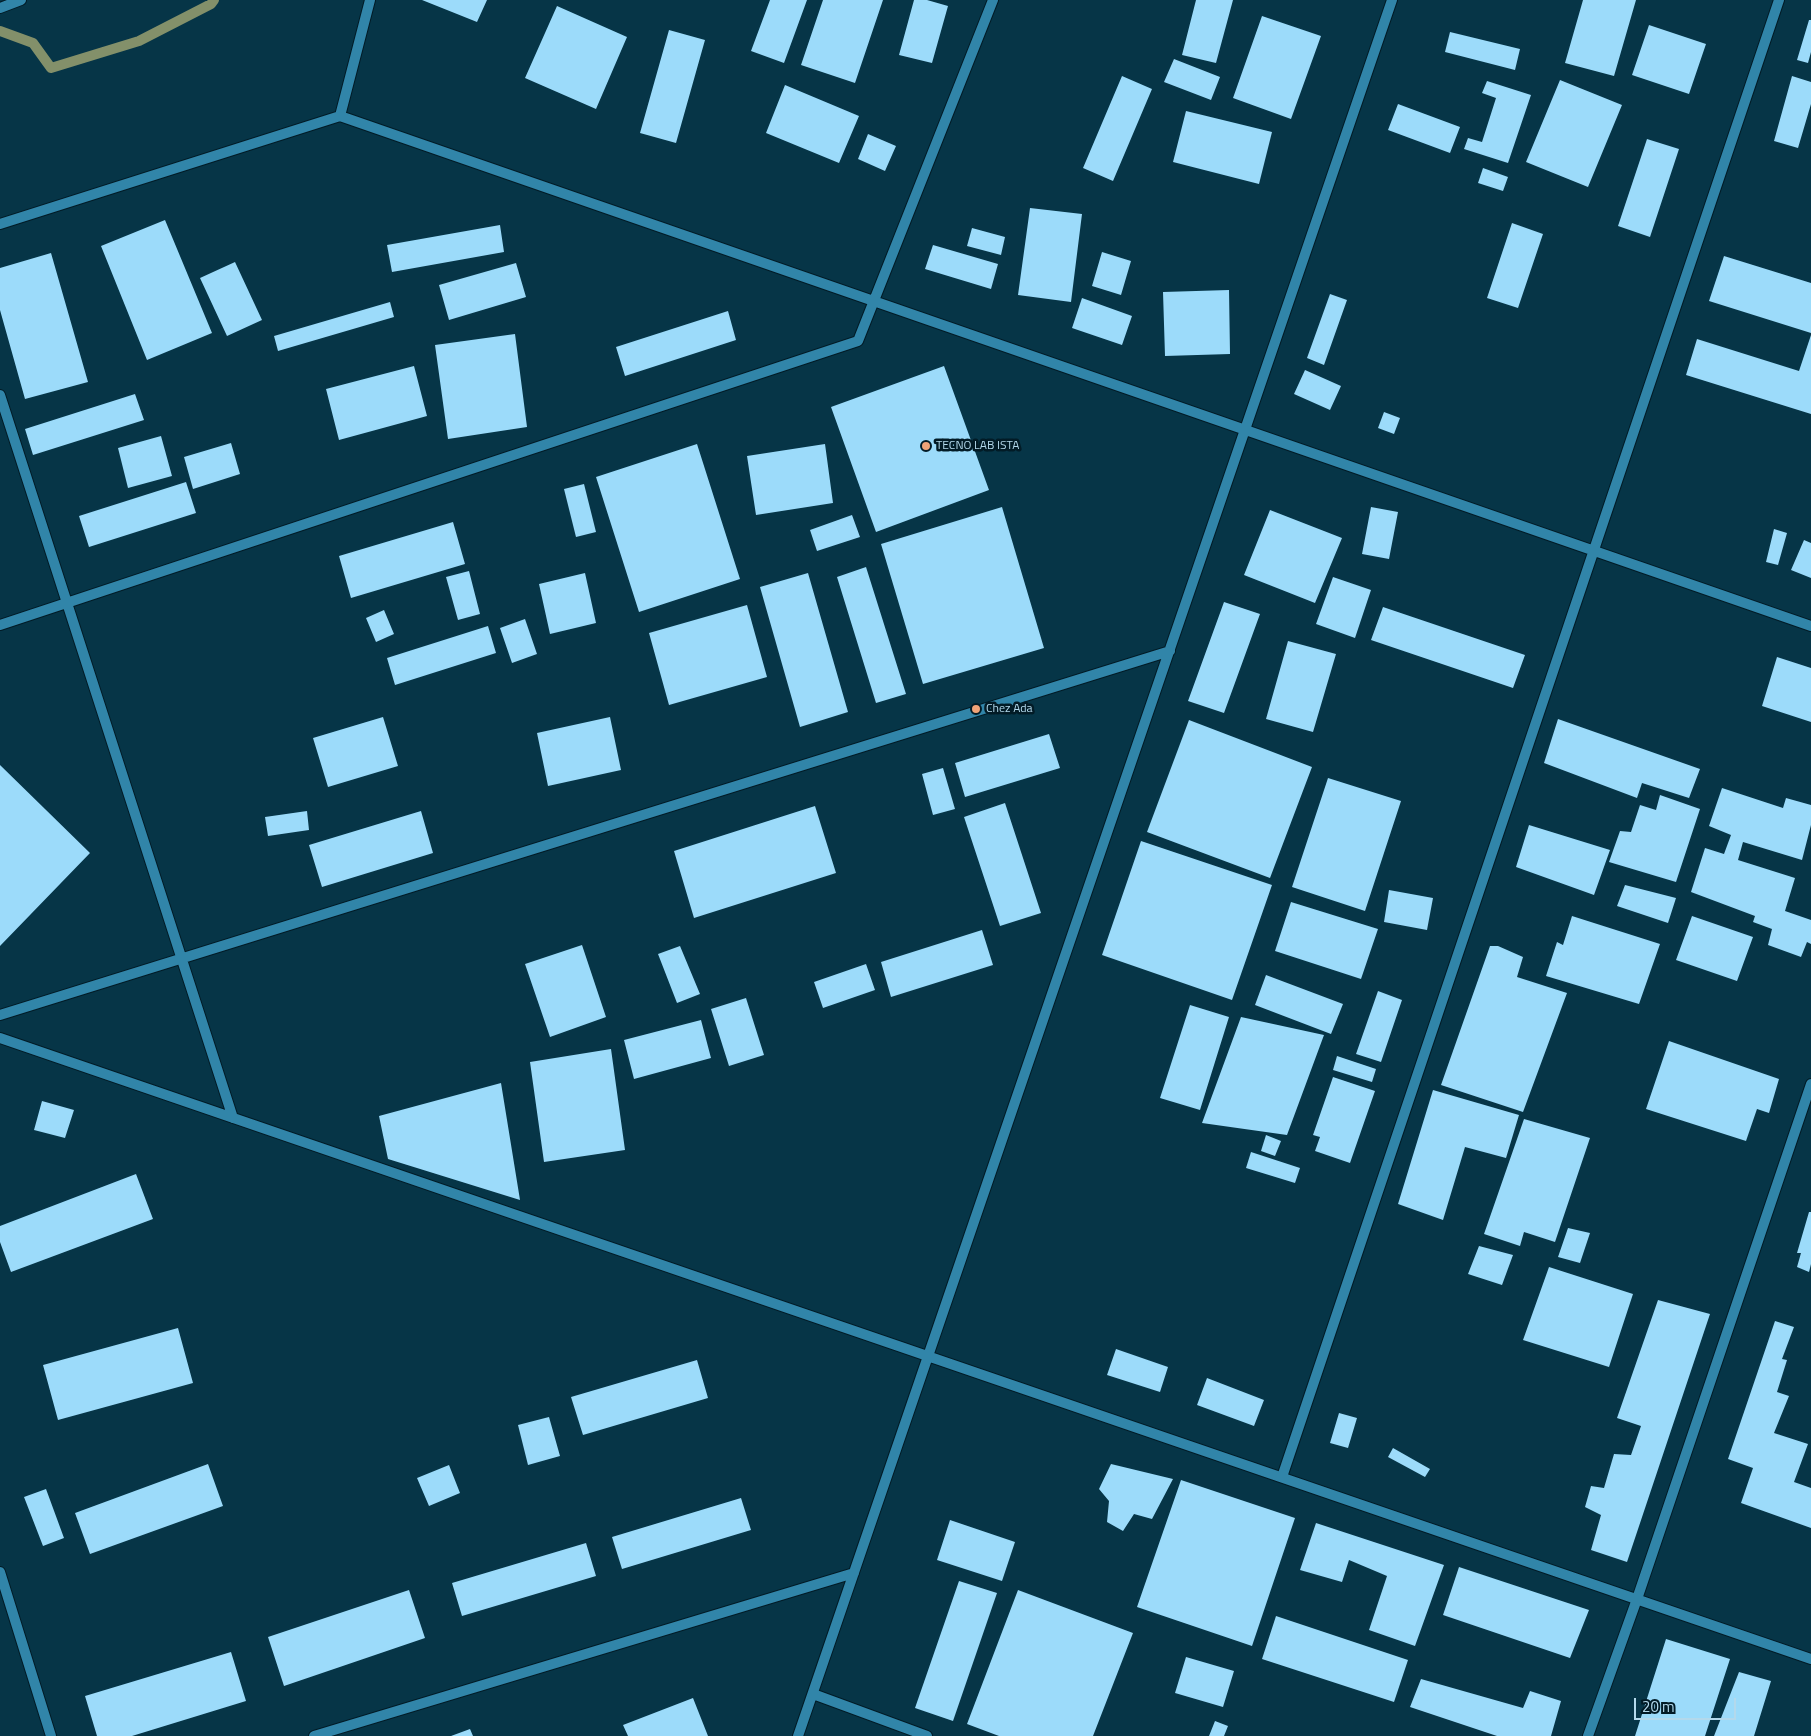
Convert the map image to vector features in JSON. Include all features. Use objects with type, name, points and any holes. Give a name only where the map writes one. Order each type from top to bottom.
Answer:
[{"type":"street","points":[[0,8],[21,0]]},
{"type":"street","points":[[340,116],[370,0]]},
{"type":"street","points":[[0,625],[858,341],[993,0]]},
{"type":"street","points":[[798,1736],[1392,0]]},
{"type":"street","points":[[1282,1477],[1780,0]]},
{"type":"street","points":[[0,224],[340,116],[1811,626]]},
{"type":"street","points":[[0,395],[233,1118]]},
{"type":"street","points":[[0,1015],[1170,651]]},
{"type":"street","points":[[0,1038],[1811,1659]]},
{"type":"street","points":[[1588,1736],[1637,1599],[1811,1084]]},
{"type":"street","points":[[0,1572],[51,1736]]},
{"type":"street","points":[[314,1736],[854,1573]]},
{"type":"street","points":[[813,1694],[927,1736]]},
{"type":"building","points":[[422,0],[487,0],[477,22]]},
{"type":"building","points":[[770,0],[807,0],[784,63],[751,51]]},
{"type":"building","points":[[823,0],[883,0],[855,83],[801,65]]},
{"type":"building","points":[[914,0],[927,0],[948,6],[932,63],[899,55]]},
{"type":"building","points":[[1196,0],[1233,0],[1216,63],[1182,55]]},
{"type":"building","points":[[1583,0],[1636,0],[1614,76],[1565,63]]},
{"type":"building","points":[[557,6],[627,37],[596,109],[525,78]]},
{"type":"building","points":[[1262,16],[1321,36],[1291,119],[1233,98]]},
{"type":"building","points":[[1809,20],[1811,20],[1811,52],[1808,63],[1797,60]]},
{"type":"building","points":[[1649,25],[1706,44],[1689,94],[1632,75]]},
{"type":"building","points":[[669,30],[705,40],[676,143],[640,133]]},
{"type":"building","points":[[1450,32],[1520,49],[1515,70],[1445,52]]},
{"type":"building","points":[[1174,59],[1220,77],[1211,100],[1164,82]]},
{"type":"building","points":[[1122,76],[1152,89],[1113,181],[1083,168]]},
{"type":"building","points":[[1792,76],[1811,82],[1811,104],[1798,148],[1774,141]]},
{"type":"building","points":[[1560,80],[1622,105],[1588,187],[1526,162]]},
{"type":"building","points":[[1487,81],[1531,95],[1508,163],[1464,149],[1468,138],[1482,142],[1496,98],[1482,93]]},
{"type":"building","points":[[785,85],[859,116],[839,163],[766,133]]},
{"type":"building","points":[[1398,104],[1460,127],[1450,153],[1388,130]]},
{"type":"building","points":[[1186,111],[1272,132],[1259,184],[1173,162]]},
{"type":"building","points":[[868,134],[896,146],[885,171],[858,159]]},
{"type":"building","points":[[1647,139],[1679,149],[1650,237],[1618,226]]},
{"type":"building","points":[[1483,168],[1508,177],[1503,191],[1478,183]]},
{"type":"building","points":[[1030,208],[1082,214],[1071,302],[1018,295]]},
{"type":"building","points":[[165,220],[212,333],[147,360],[101,246]]},
{"type":"building","points":[[1512,223],[1543,234],[1518,308],[1487,298]]},
{"type":"building","points":[[500,225],[504,252],[392,272],[387,245]]},
{"type":"building","points":[[972,228],[1005,237],[1001,255],[967,246]]},
{"type":"building","points":[[933,245],[998,264],[991,289],[925,269]]},
{"type":"building","points":[[1102,252],[1131,261],[1121,295],[1092,286]]},
{"type":"building","points":[[51,253],[88,382],[25,399],[0,310],[0,268]]},
{"type":"building","points":[[1724,256],[1811,283],[1811,333],[1709,301]]},
{"type":"building","points":[[235,262],[262,320],[227,336],[200,278]]},
{"type":"building","points":[[516,263],[526,297],[449,320],[439,285]]},
{"type":"building","points":[[1229,290],[1230,354],[1165,356],[1163,292]]},
{"type":"building","points":[[1330,294],[1347,300],[1324,365],[1307,358]]},
{"type":"building","points":[[1082,298],[1132,316],[1122,345],[1072,328]]},
{"type":"building","points":[[390,302],[394,317],[278,351],[274,336]]},
{"type":"building","points":[[728,311],[736,340],[625,376],[616,347]]},
{"type":"building","points":[[515,334],[527,427],[448,439],[435,345]]},
{"type":"building","points":[[1811,335],[1811,414],[1686,375],[1697,339],[1799,371]]},
{"type":"building","points":[[414,366],[427,416],[339,440],[326,389]]},
{"type":"building","points":[[944,366],[989,490],[876,532],[831,407]]},
{"type":"building","points":[[1305,370],[1341,386],[1330,410],[1294,394]]},
{"type":"building","points":[[135,394],[144,420],[33,455],[25,429]]},
{"type":"building","points":[[1384,412],[1400,418],[1394,434],[1378,428]]},
{"type":"building","points":[[161,436],[172,476],[128,488],[118,448]]},
{"type":"building","points":[[231,443],[240,474],[193,489],[184,457]]},
{"type":"building","points":[[697,444],[740,579],[639,612],[596,477]]},
{"type":"building","points":[[825,444],[833,503],[756,515],[747,456]]},
{"type":"building","points":[[186,482],[196,513],[89,547],[79,516]]},
{"type":"building","points":[[584,484],[596,532],[576,537],[564,489]]},
{"type":"building","points":[[1002,507],[1044,648],[923,684],[881,544]]},
{"type":"building","points":[[1371,507],[1398,512],[1389,559],[1362,554]]},
{"type":"building","points":[[1270,510],[1342,538],[1315,603],[1244,575]]},
{"type":"building","points":[[852,515],[860,537],[817,551],[810,530]]},
{"type":"building","points":[[453,522],[465,564],[351,598],[339,556]]},
{"type":"building","points":[[1774,529],[1787,533],[1778,565],[1766,562]]},
{"type":"building","points":[[1804,540],[1811,543],[1811,578],[1791,570]]},
{"type":"building","points":[[866,567],[906,694],[876,703],[837,577]]},
{"type":"building","points":[[469,571],[480,614],[458,620],[446,577]]},
{"type":"building","points":[[585,573],[596,623],[550,634],[539,584]]},
{"type":"building","points":[[808,573],[848,712],[800,727],[760,587]]},
{"type":"building","points":[[1333,577],[1371,590],[1355,638],[1316,624]]},
{"type":"building","points":[[1224,602],[1260,614],[1224,713],[1188,701]]},
{"type":"building","points":[[747,605],[767,677],[669,705],[649,633]]},
{"type":"building","points":[[1383,607],[1525,655],[1513,688],[1371,640]]},
{"type":"building","points":[[384,610],[394,634],[376,642],[366,618]]},
{"type":"building","points":[[525,619],[537,654],[512,663],[500,628]]},
{"type":"building","points":[[488,626],[496,653],[395,685],[387,658]]},
{"type":"building","points":[[1288,641],[1336,654],[1313,732],[1266,719]]},
{"type":"building","points":[[1777,657],[1811,668],[1811,722],[1762,706]]},
{"type":"building","points":[[383,717],[398,766],[328,787],[313,738]]},
{"type":"building","points":[[610,717],[621,770],[548,786],[537,733]]},
{"type":"building","points":[[1558,719],[1700,769],[1689,798],[1642,783],[1637,798],[1544,763]]},
{"type":"building","points":[[1189,720],[1312,767],[1270,878],[1147,832]]},
{"type":"building","points":[[1049,734],[1060,768],[965,797],[955,763]]},
{"type":"building","points":[[0,765],[90,853],[0,946]]},
{"type":"building","points":[[943,768],[955,809],[933,815],[922,774]]},
{"type":"building","points":[[1328,778],[1401,801],[1365,911],[1292,887]]},
{"type":"building","points":[[1722,788],[1783,808],[1786,798],[1811,805],[1811,825],[1802,860],[1743,842],[1738,860],[1795,878],[1785,911],[1811,920],[1811,944],[1807,942],[1801,957],[1768,945],[1772,929],[1753,922],[1755,916],[1691,892],[1705,848],[1724,854],[1731,835],[1709,826]]},
{"type":"building","points":[[1660,795],[1700,809],[1676,882],[1609,862],[1620,831],[1631,832],[1640,805],[1656,810]]},
{"type":"building","points":[[1005,803],[1041,913],[1000,926],[964,817]]},
{"type":"building","points":[[815,806],[836,873],[694,918],[674,851]]},
{"type":"building","points":[[307,811],[309,830],[268,836],[265,817]]},
{"type":"building","points":[[421,811],[433,853],[322,887],[309,845]]},
{"type":"building","points":[[1529,825],[1610,850],[1594,895],[1516,867]]},
{"type":"building","points":[[1141,841],[1272,885],[1232,1000],[1102,955]]},
{"type":"building","points":[[1625,885],[1676,898],[1668,923],[1617,906]]},
{"type":"building","points":[[1389,890],[1433,898],[1427,930],[1384,922]]},
{"type":"building","points":[[1291,902],[1378,929],[1361,979],[1275,951]]},
{"type":"building","points":[[1572,916],[1660,944],[1639,1004],[1546,976],[1557,942],[1563,945]]},
{"type":"building","points":[[1692,916],[1753,937],[1737,981],[1676,960]]},
{"type":"building","points":[[982,930],[993,965],[891,997],[881,962]]},
{"type":"building","points":[[582,945],[606,1017],[550,1037],[525,964]]},
{"type":"building","points":[[680,946],[700,994],[677,1003],[658,954]]},
{"type":"building","points":[[1490,946],[1498,946],[1523,957],[1517,977],[1567,993],[1523,1112],[1441,1085]]},
{"type":"building","points":[[866,964],[875,990],[823,1008],[814,982]]},
{"type":"building","points":[[1266,975],[1343,1004],[1331,1034],[1255,1005]]},
{"type":"building","points":[[1378,991],[1402,1000],[1381,1062],[1356,1054]]},
{"type":"building","points":[[746,998],[764,1055],[729,1066],[711,1009]]},
{"type":"building","points":[[1190,1005],[1229,1017],[1200,1110],[1160,1098]]},
{"type":"building","points":[[1241,1017],[1324,1035],[1287,1135],[1202,1123]]},
{"type":"building","points":[[701,1020],[711,1058],[634,1079],[624,1040]]},
{"type":"building","points":[[1669,1041],[1779,1079],[1769,1113],[1757,1109],[1746,1141],[1646,1109]]},
{"type":"building","points":[[611,1049],[625,1150],[544,1162],[530,1062]]},
{"type":"building","points":[[1337,1056],[1376,1069],[1372,1082],[1333,1070]]},
{"type":"building","points":[[1333,1077],[1375,1091],[1350,1163],[1315,1151],[1320,1137],[1313,1135]]},
{"type":"building","points":[[501,1083],[520,1200],[388,1159],[379,1116]]},
{"type":"building","points":[[1433,1090],[1519,1115],[1506,1158],[1465,1147],[1443,1220],[1398,1204]]},
{"type":"building","points":[[42,1101],[74,1110],[65,1138],[34,1130]]},
{"type":"building","points":[[1524,1119],[1590,1138],[1555,1242],[1524,1232],[1520,1246],[1484,1234]]},
{"type":"building","points":[[1266,1135],[1281,1141],[1275,1156],[1261,1151]]},
{"type":"building","points":[[1251,1152],[1300,1168],[1295,1183],[1246,1168]]},
{"type":"building","points":[[136,1174],[153,1219],[11,1272],[0,1242],[0,1226]]},
{"type":"building","points":[[1809,1212],[1811,1212],[1811,1264],[1809,1272],[1797,1267],[1801,1253],[1797,1253]]},
{"type":"building","points":[[1568,1228],[1590,1233],[1580,1263],[1558,1257]]},
{"type":"building","points":[[1479,1246],[1513,1255],[1502,1285],[1468,1274]]},
{"type":"building","points":[[1549,1267],[1633,1294],[1609,1367],[1523,1340]]},
{"type":"building","points":[[1658,1300],[1710,1314],[1627,1562],[1591,1550],[1601,1515],[1585,1507],[1591,1486],[1604,1488],[1614,1454],[1631,1455],[1641,1426],[1617,1418]]},
{"type":"building","points":[[1775,1321],[1794,1327],[1782,1359],[1787,1360],[1777,1392],[1789,1396],[1774,1433],[1808,1444],[1794,1482],[1811,1488],[1811,1528],[1741,1503],[1753,1468],[1728,1459]]},
{"type":"building","points":[[178,1328],[193,1383],[58,1420],[43,1365]]},
{"type":"building","points":[[1116,1349],[1168,1367],[1160,1392],[1107,1375]]},
{"type":"building","points":[[697,1360],[708,1398],[583,1435],[571,1397]]},
{"type":"building","points":[[1207,1378],[1264,1400],[1254,1426],[1197,1405]]},
{"type":"building","points":[[1339,1413],[1357,1418],[1348,1448],[1330,1443]]},
{"type":"building","points":[[549,1417],[560,1456],[528,1465],[518,1425]]},
{"type":"building","points":[[1393,1448],[1430,1469],[1425,1477],[1388,1457]]},
{"type":"building","points":[[208,1464],[223,1506],[90,1554],[75,1513]]},
{"type":"building","points":[[1111,1464],[1173,1479],[1152,1519],[1134,1514],[1123,1531],[1107,1522],[1109,1501],[1099,1489]]},
{"type":"building","points":[[449,1465],[460,1493],[429,1506],[417,1478]]},
{"type":"building","points":[[1181,1480],[1295,1518],[1252,1646],[1137,1607]]},
{"type":"building","points":[[46,1489],[64,1538],[43,1546],[24,1497]]},
{"type":"building","points":[[741,1498],[751,1530],[622,1569],[612,1537]]},
{"type":"building","points":[[950,1520],[1015,1542],[1002,1581],[937,1560]]},
{"type":"building","points":[[1316,1523],[1444,1565],[1415,1646],[1369,1630],[1387,1576],[1349,1560],[1342,1582],[1300,1570]]},
{"type":"building","points":[[586,1543],[596,1576],[462,1616],[452,1583]]},
{"type":"building","points":[[1459,1567],[1589,1610],[1570,1658],[1443,1615]]},
{"type":"building","points":[[959,1581],[997,1593],[953,1721],[915,1708]]},
{"type":"building","points":[[409,1590],[425,1638],[284,1686],[268,1637]]},
{"type":"building","points":[[1018,1590],[1133,1633],[1093,1736],[999,1736],[967,1724]]},
{"type":"building","points":[[1276,1616],[1408,1660],[1394,1702],[1262,1659]]},
{"type":"building","points":[[1666,1639],[1730,1659],[1705,1736],[1635,1736]]},
{"type":"building","points":[[231,1652],[246,1701],[132,1736],[97,1736],[85,1696]]},
{"type":"building","points":[[1186,1657],[1234,1671],[1223,1707],[1175,1693]]},
{"type":"building","points":[[1739,1672],[1771,1681],[1754,1736],[1714,1736]]},
{"type":"building","points":[[1421,1679],[1523,1708],[1530,1691],[1561,1701],[1551,1736],[1497,1736],[1410,1707]]},
{"type":"building","points":[[693,1698],[708,1736],[628,1736],[623,1725]]},
{"type":"building","points":[[1215,1721],[1228,1726],[1224,1736],[1209,1736]]},
{"type":"building","points":[[470,1729],[473,1736],[451,1736]]},
{"type":"waterway","points":[[0,31],[33,43],[51,68],[139,41],[211,4],[214,0]]},
{"type":"place","name":"TECNO LAB ISTA","points":[[926,446]]},
{"type":"place","name":"Chez Ada","points":[[976,709]]}]
